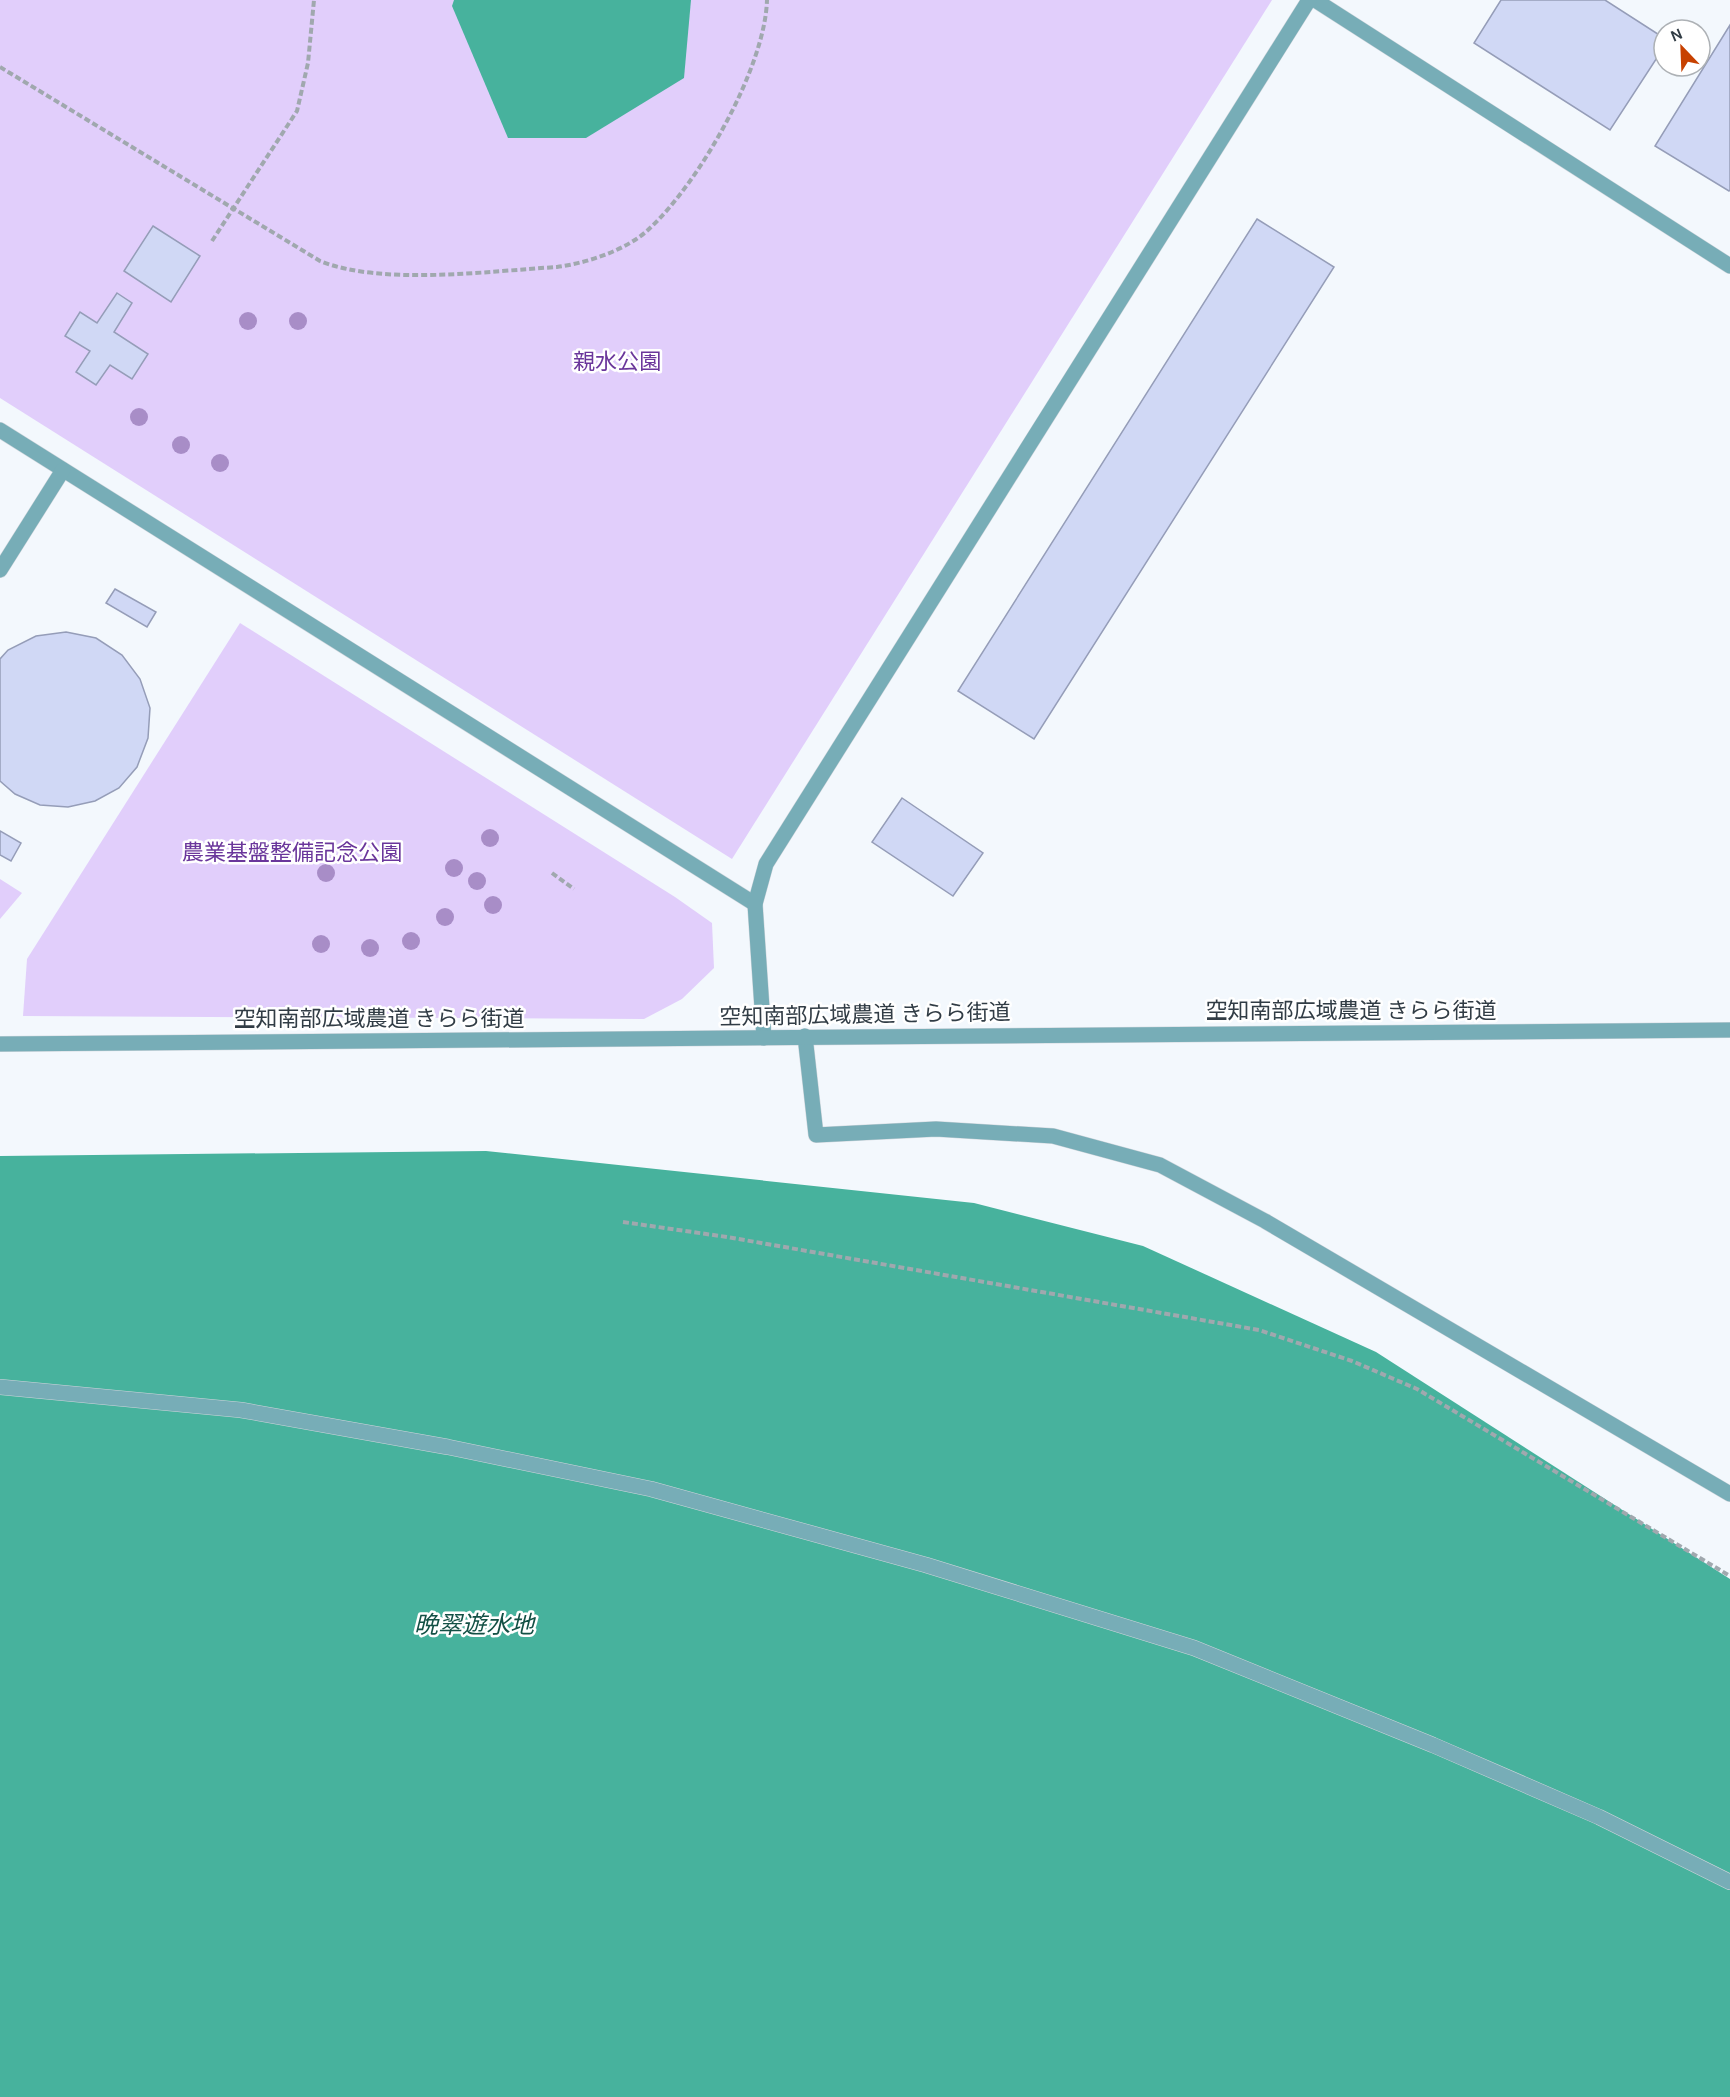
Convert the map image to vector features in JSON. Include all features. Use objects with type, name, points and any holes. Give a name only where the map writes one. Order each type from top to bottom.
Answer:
[{"type":"street","points":[[764,1038],[755,904],[766,864],[1309,0]]},
{"type":"street","points":[[1315,0],[1730,266]]},
{"type":"street","points":[[0,430],[755,904]]},
{"type":"street","points":[[0,570],[63,470]]},
{"type":"street","name":"空知南部広域農道 きらら街道","points":[[0,1044],[1730,1030]]},
{"type":"street","points":[[805,1036],[816,1135],[936,1129],[1053,1136],[1160,1165],[1265,1221],[1730,1494]]},
{"type":"street","points":[[0,1387],[240,1410],[448,1448],[651,1488],[926,1565],[1194,1648],[1433,1745],[1599,1817],[1730,1882]]},
{"type":"path","points":[[212,241],[297,111],[308,63],[314,0]]},
{"type":"path","points":[[0,67],[320,261],[343,271],[379,274],[468,273],[577,264],[629,243],[649,229],[701,163],[737,105],[761,33],[767,0]]},
{"type":"path","points":[[552,873],[574,889]]},
{"type":"path","points":[[623,1222],[727,1237],[1259,1330],[1352,1361],[1417,1389],[1730,1576]]},
{"type":"green space","name":"親水公園","points":[[0,0],[1272,0],[732,859],[0,398]]},
{"type":"green space","name":"農業基盤整備記念公園","points":[[240,623],[675,897],[712,923],[714,968],[682,999],[644,1019],[23,1016],[27,959]]},
{"type":"green space","points":[[0,879],[22,893],[0,919]]},
{"type":"water","points":[[454,0],[691,0],[684,78],[586,138],[508,138],[452,6]]},
{"type":"water","name":"晩翠遊水地","points":[[486,1151],[974,1203],[1143,1246],[1376,1352],[1730,1579],[1730,2097],[0,2097],[0,1156]]},
{"type":"building","points":[[1501,0],[1605,0],[1652,30],[1652,65],[1610,130],[1474,43]]},
{"type":"building","points":[[1730,25],[1729,191],[1655,146],[1697,78],[1712,78],[1712,54]]},
{"type":"building","points":[[1257,219],[1334,267],[1034,739],[958,691]]},
{"type":"building","points":[[153,226],[200,256],[171,302],[124,271]]},
{"type":"building","points":[[117,293],[132,303],[114,332],[148,354],[132,379],[110,365],[96,385],[76,372],[90,351],[65,336],[80,312],[97,323]]},
{"type":"building","points":[[115,589],[156,612],[147,627],[106,603]]},
{"type":"building","points":[[66,632],[96,638],[122,655],[140,679],[150,708],[148,738],[137,767],[119,788],[95,801],[68,807],[40,805],[15,794],[0,781],[0,659],[8,650],[36,636]]},
{"type":"building","points":[[902,798],[983,853],[953,896],[872,842]]},
{"type":"building","points":[[0,831],[21,843],[11,861],[0,855]]}]
